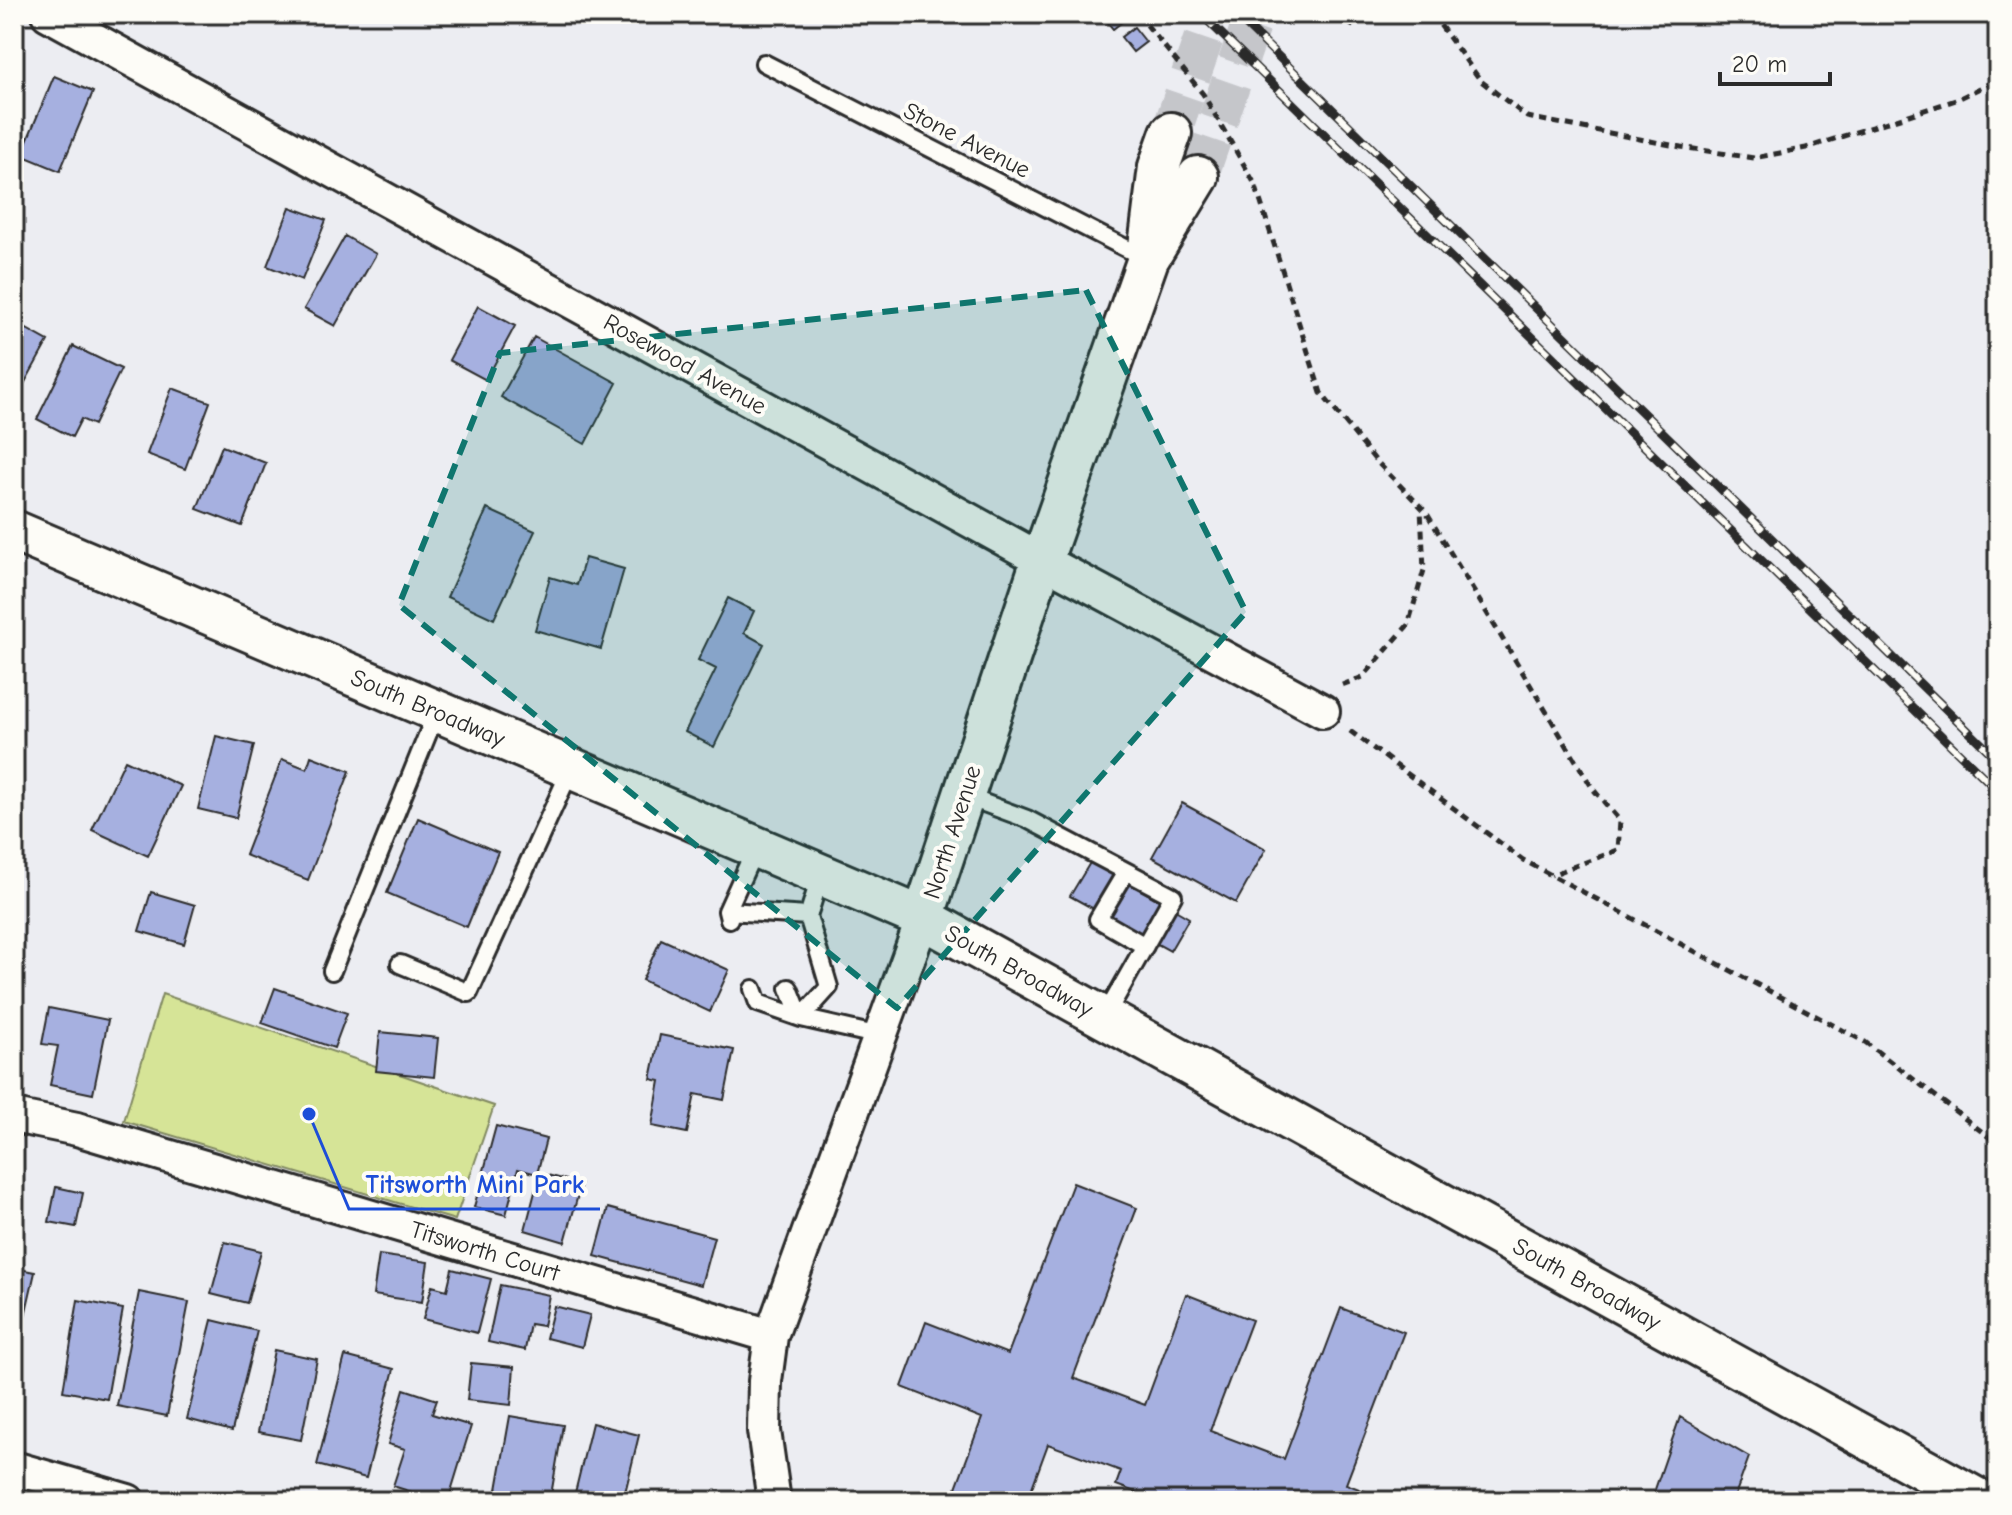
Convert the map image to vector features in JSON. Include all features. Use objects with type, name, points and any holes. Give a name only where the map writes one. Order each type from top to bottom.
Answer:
[{"type":"street","name":"Rosewood Avenue","points":[[48,14],[1314,706]]},
{"type":"street","name":"North Avenue","points":[[1148,259],[1159,167],[1171,133]]},
{"type":"street","name":"North Avenue","points":[[774,1501],[764,1431],[765,1381],[771,1336],[923,918],[1042,560],[1148,259],[1198,177]]},
{"type":"street","name":"South Broadway","points":[[14,531],[923,918],[1981,1501]]},
{"type":"street","name":"Titsworth Court","points":[[14,1116],[77,1129],[771,1336]]},
{"type":"street","points":[[14,1468],[128,1501]]},
{"type":"lane","name":"Stone Avenue","points":[[764,63],[1148,259]]},
{"type":"lane","points":[[332,971],[437,711]]},
{"type":"lane","points":[[400,964],[469,993],[571,769]]},
{"type":"lane","points":[[964,795],[1027,819],[1173,896],[1104,1018]]},
{"type":"lane","points":[[756,847],[728,916],[808,916]]},
{"type":"lane","points":[[1126,872],[1098,919],[1145,946]]},
{"type":"lane","points":[[801,1018],[829,987],[808,916],[821,875]]},
{"type":"lane","points":[[789,988],[801,1018]]},
{"type":"lane","points":[[753,989],[758,1003],[801,1018],[880,1036]]},
{"type":"path","points":[[1138,14],[1203,94],[1255,184],[1321,393],[1376,461],[1421,508],[1593,789],[1620,821],[1618,850],[1551,875]]},
{"type":"path","points":[[1432,14],[1481,81],[1527,117],[1754,158],[1806,148],[1956,100],[1998,79]]},
{"type":"path","points":[[1421,508],[1424,570],[1408,625],[1363,677],[1314,706],[1523,860],[1865,1042],[1998,1144]]},
{"type":"highlighted area","points":[[1086,290],[1246,612],[897,1008],[399,605],[500,353]]},
{"type":"green space","points":[[162,994],[494,1106],[455,1220],[124,1121]]},
{"type":"building","points":[[1101,14],[1124,14],[1127,18],[1113,29]]},
{"type":"building","points":[[1344,14],[1360,15],[1352,27],[1341,20]]},
{"type":"building","points":[[1134,27],[1146,42],[1133,52],[1121,37]]},
{"type":"building","points":[[54,76],[93,92],[60,171],[21,155]]},
{"type":"building","points":[[290,207],[326,220],[302,280],[267,266]]},
{"type":"building","points":[[345,236],[376,254],[335,326],[304,309]]},
{"type":"building","points":[[478,306],[515,326],[486,380],[449,360]]},
{"type":"building","points":[[14,322],[48,341],[14,402]]},
{"type":"building","points":[[534,337],[617,383],[585,444],[501,397]]},
{"type":"building","points":[[73,346],[121,369],[94,425],[81,419],[72,437],[37,419]]},
{"type":"building","points":[[172,388],[210,402],[185,469],[147,454]]},
{"type":"building","points":[[222,446],[266,463],[242,526],[197,509]]},
{"type":"building","points":[[487,509],[535,531],[494,619],[447,597]]},
{"type":"building","points":[[585,558],[624,569],[601,649],[535,630],[550,577],[577,585]]},
{"type":"building","points":[[728,598],[754,611],[744,633],[764,644],[714,747],[685,732],[716,669],[698,660]]},
{"type":"building","points":[[216,736],[254,745],[236,818],[198,809]]},
{"type":"building","points":[[311,756],[350,771],[308,880],[245,855],[282,759],[307,769]]},
{"type":"building","points":[[125,760],[181,786],[148,856],[92,830]]},
{"type":"building","points":[[1182,803],[1266,849],[1236,903],[1152,857]]},
{"type":"building","points":[[418,818],[498,852],[467,927],[387,893]]},
{"type":"building","points":[[1091,861],[1189,918],[1170,951],[1070,896]]},
{"type":"building","points":[[151,892],[195,905],[184,944],[139,931]]},
{"type":"building","points":[[661,939],[729,970],[710,1012],[642,980]]},
{"type":"building","points":[[275,988],[347,1013],[334,1048],[262,1023]]},
{"type":"building","points":[[49,1008],[108,1020],[93,1094],[50,1085],[58,1046],[42,1044]]},
{"type":"building","points":[[380,1032],[438,1038],[434,1077],[376,1071]]},
{"type":"building","points":[[660,1035],[734,1050],[724,1100],[695,1094],[687,1133],[652,1126],[660,1081],[651,1079]]},
{"type":"building","points":[[496,1126],[546,1139],[537,1174],[518,1169],[506,1215],[474,1207]]},
{"type":"building","points":[[540,1173],[581,1184],[565,1242],[525,1230]]},
{"type":"building","points":[[1073,1183],[1137,1208],[1073,1378],[1145,1405],[1186,1294],[1252,1320],[1210,1431],[1284,1459],[1341,1308],[1404,1332],[1346,1484],[1390,1501],[1195,1501],[1184,1497],[1182,1501],[1159,1501],[1116,1485],[1121,1471],[1048,1444],[1027,1501],[951,1501],[982,1418],[902,1387],[926,1322],[1008,1354]]},
{"type":"building","points":[[56,1187],[83,1193],[76,1227],[49,1222]]},
{"type":"building","points":[[608,1208],[714,1237],[701,1285],[595,1256]]},
{"type":"building","points":[[225,1242],[261,1251],[247,1303],[211,1294]]},
{"type":"building","points":[[379,1255],[428,1262],[422,1302],[373,1295]]},
{"type":"building","points":[[14,1268],[35,1272],[16,1355],[14,1354]]},
{"type":"building","points":[[452,1269],[491,1279],[477,1333],[423,1319],[432,1286],[447,1290]]},
{"type":"building","points":[[500,1285],[549,1295],[543,1326],[530,1324],[525,1350],[488,1342]]},
{"type":"building","points":[[139,1292],[189,1302],[167,1416],[117,1406]]},
{"type":"building","points":[[78,1300],[123,1309],[107,1399],[63,1391]]},
{"type":"building","points":[[554,1306],[590,1315],[582,1347],[546,1338]]},
{"type":"building","points":[[212,1320],[257,1331],[232,1431],[187,1419]]},
{"type":"building","points":[[274,1350],[317,1359],[301,1440],[258,1432]]},
{"type":"building","points":[[345,1356],[394,1369],[366,1478],[317,1465]]},
{"type":"building","points":[[471,1363],[514,1367],[511,1405],[467,1400]]},
{"type":"building","points":[[404,1389],[437,1400],[432,1414],[471,1426],[448,1501],[393,1486],[405,1449],[388,1444]]},
{"type":"building","points":[[510,1416],[563,1425],[550,1501],[495,1501]]},
{"type":"building","points":[[1680,1417],[1749,1457],[1733,1501],[1651,1501]]},
{"type":"building","points":[[592,1423],[639,1435],[623,1501],[573,1501]]},
{"type":"tunnel","points":[[1171,133],[1212,14]]},
{"type":"tunnel","points":[[1198,177],[1255,14]]},
{"type":"railway","points":[[1201,14],[1998,791]]},
{"type":"railway","points":[[1235,14],[1998,760]]},
{"type":"place","name":"Titsworth Mini Park","points":[[309,1114]]}]
